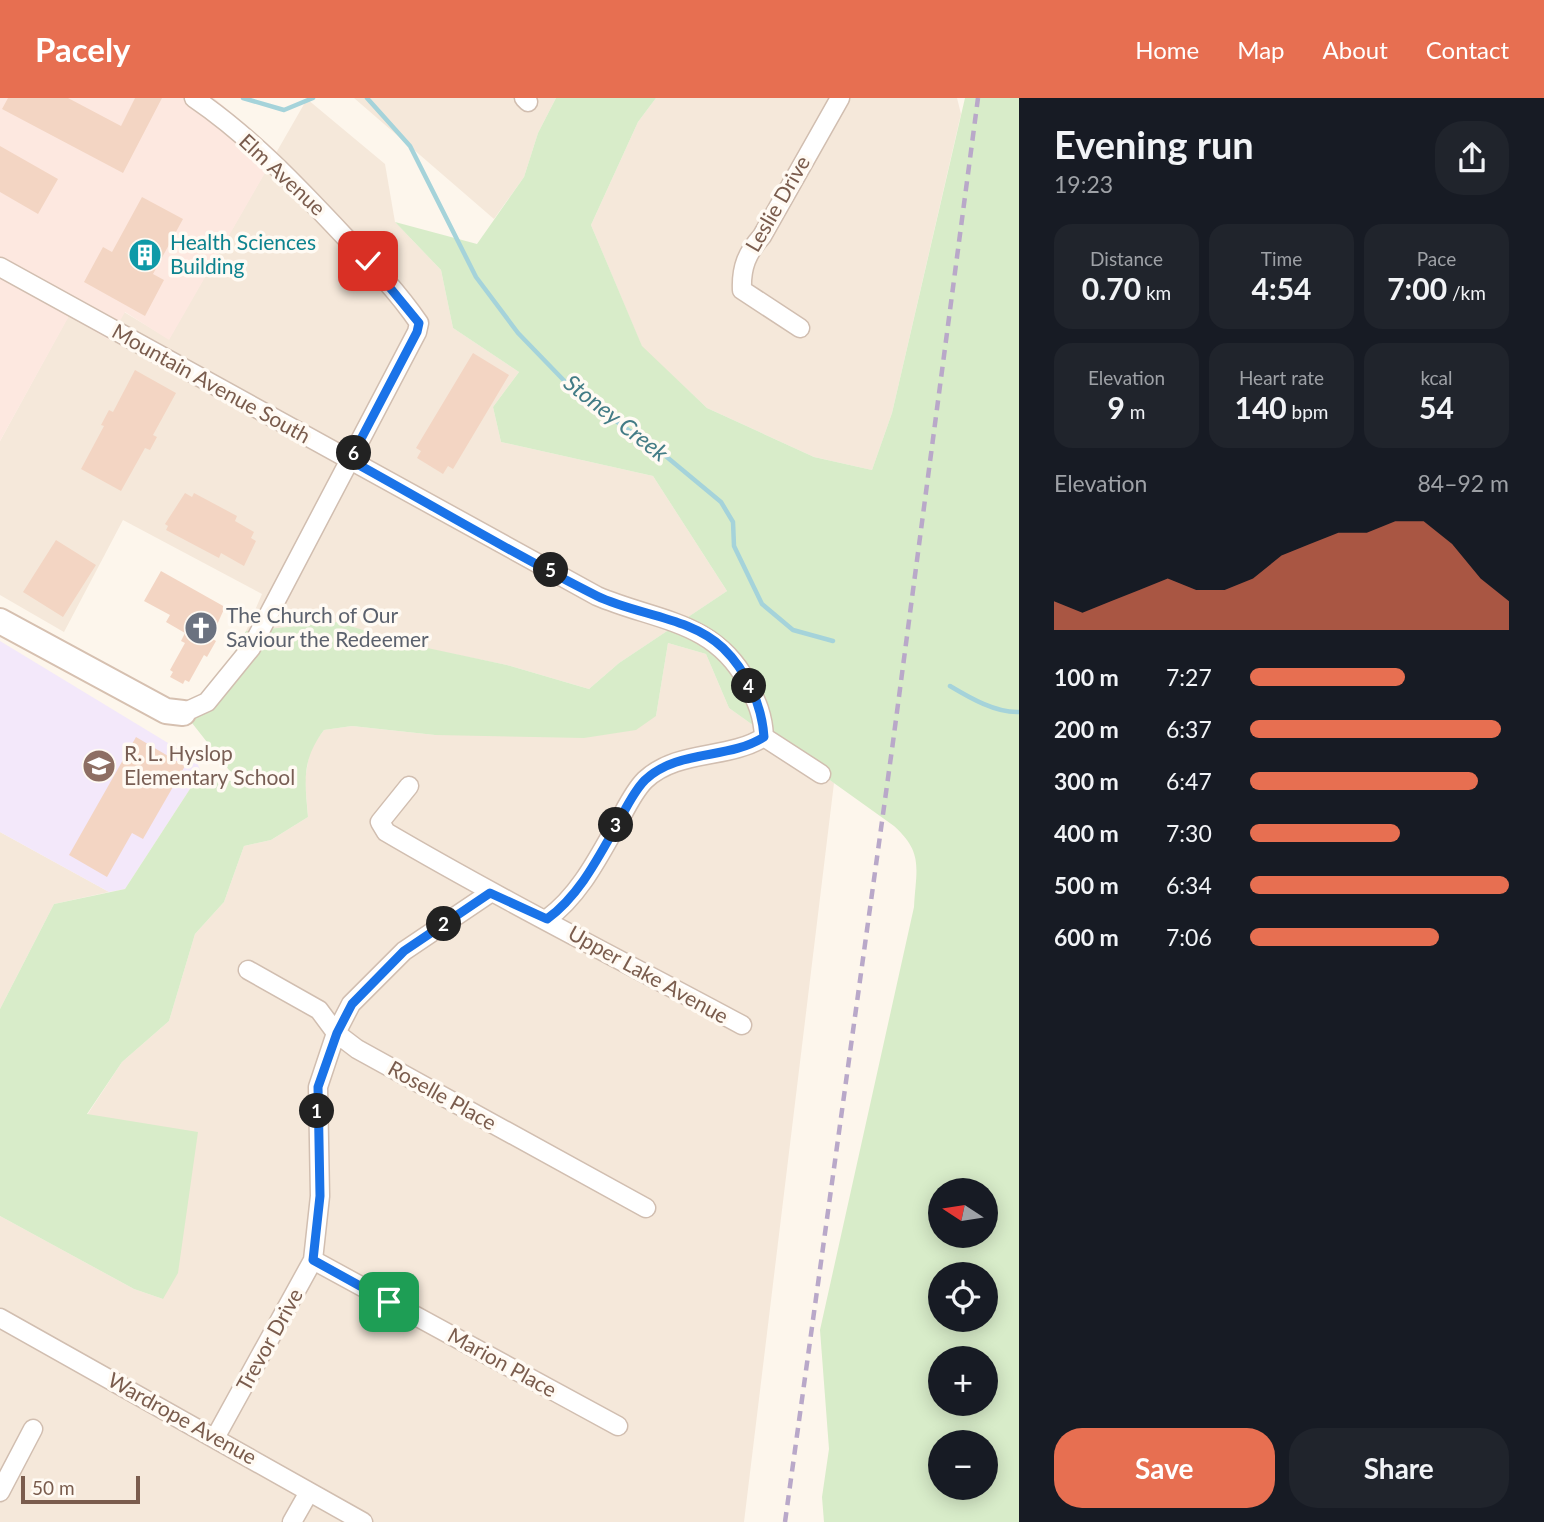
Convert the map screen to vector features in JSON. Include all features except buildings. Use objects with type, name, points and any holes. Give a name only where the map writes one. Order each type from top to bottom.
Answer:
[{"type":"street","name":"Elm Avenue","points":[[194,98],[260,152],[317,207],[419,323],[417,332],[350,460]]},
{"type":"street","name":"Leslie Drive","points":[[800,328],[742,290],[742,272],[749,250],[762,236],[840,98]]},
{"type":"street","name":"Mountain Avenue South","points":[[0,267],[597,596],[675,623],[722,646],[737,663],[763,713],[764,737]]},
{"type":"street","points":[[0,621],[166,711],[183,713],[208,702],[251,649],[350,460]]},
{"type":"street","points":[[547,919],[562,908],[581,884],[645,780],[673,763],[750,746],[764,737],[821,774]]},
{"type":"street","name":"Upper Lake Avenue","points":[[410,786],[380,825],[386,832],[490,893],[547,919],[742,1026]]},
{"type":"street","name":"Trevor Drive","points":[[215,1438],[313,1260],[320,1196],[318,1087],[337,1033],[352,1004],[404,951],[490,893]]},
{"type":"street","name":"Roselle Place","points":[[248,970],[319,1010],[337,1033],[357,1049],[646,1208]]},
{"type":"street","name":"Marion Place","points":[[313,1260],[618,1426]]},
{"type":"street","name":"Wardrope Avenue","points":[[0,1318],[363,1522]]},
{"type":"street","points":[[0,1492],[33,1429]]},
{"type":"street","points":[[292,1522],[309,1492]]},
{"type":"shaded area","points":[[0,98],[214,98],[277,152],[169,340],[125,312],[109,340],[69,316],[0,441]]},
{"type":"shaded area","points":[[354,98],[556,98],[538,133],[524,177],[494,219]]},
{"type":"shaded area","points":[[656,98],[957,98],[961,114],[892,413],[872,470],[814,457],[707,408],[642,347],[591,225],[638,122]]},
{"type":"shaded area","points":[[307,99],[385,164],[395,222],[441,270],[453,328],[519,372],[493,407],[501,442],[653,476],[727,591],[619,663],[589,689],[507,665],[404,644],[338,622],[246,631],[262,594],[123,520],[64,632],[0,595],[0,441],[69,315],[124,312],[169,339]]},
{"type":"shaded area","name":"R. L. Hyslop Elementary School","points":[[0,641],[196,760],[201,772],[125,889],[109,892],[0,832]]},
{"type":"shaded area","points":[[668,643],[706,654],[729,708],[834,783],[744,1522],[0,1522],[0,1216],[134,1289],[163,1299],[87,1115],[122,1062],[169,1021],[195,934],[224,902],[244,846],[271,840],[308,817],[305,780],[310,749],[324,730],[352,726],[435,735],[656,716]]},
{"type":"shaded area","points":[[0,832],[109,892],[54,904],[0,1009]]},
{"type":"green space","points":[[556,98],[656,98],[638,122],[591,225],[642,346],[707,408],[814,457],[872,470],[892,413],[965,98],[1019,98],[1019,1522],[824,1522],[822,1497],[829,1449],[820,1330],[914,907],[916,862],[910,845],[894,826],[729,708],[706,654],[668,643],[656,716],[636,730],[584,738],[435,735],[352,726],[324,730],[311,752],[306,772],[308,817],[271,840],[244,846],[224,902],[195,934],[169,1021],[122,1062],[87,1114],[198,1132],[178,1273],[163,1299],[134,1289],[0,1216],[0,1009],[54,904],[125,889],[201,772],[240,784],[192,723],[204,708],[246,631],[338,622],[404,643],[507,665],[589,689],[619,663],[727,591],[653,476],[501,442],[493,407],[519,372],[453,328],[441,270],[395,222],[477,244],[524,177],[538,133]]},
{"type":"waterway","name":"Stoney Creek","points":[[243,98],[284,110],[313,98]]},
{"type":"waterway","name":"Stoney Creek","points":[[367,98],[410,146],[476,277],[518,333],[578,395],[662,453],[721,502],[733,522],[734,546],[762,604],[793,630],[833,641]]},
{"type":"waterway","name":"Stoney Creek","points":[[950,686],[992,707],[1019,712]]},
{"type":"railway","points":[[785,1522],[893,742],[978,98]]},
{"type":"place","name":"Health Sciences Building","points":[[145,255]]},
{"type":"place","name":"The Church of Our Saviour the Redeemer","points":[[201,628]]},
{"type":"place","name":"R. L. Hyslop Elementary School","points":[[99,766]]},
{"type":"route","points":[[368,261],[419,323],[417,332],[350,460],[597,596],[700,633],[722,646],[737,663],[763,713],[764,737],[750,746],[673,763],[645,780],[581,884],[562,908],[547,919],[490,893],[404,951],[352,1004],[326,1058],[318,1087],[320,1196],[313,1260],[389,1302]]}]
